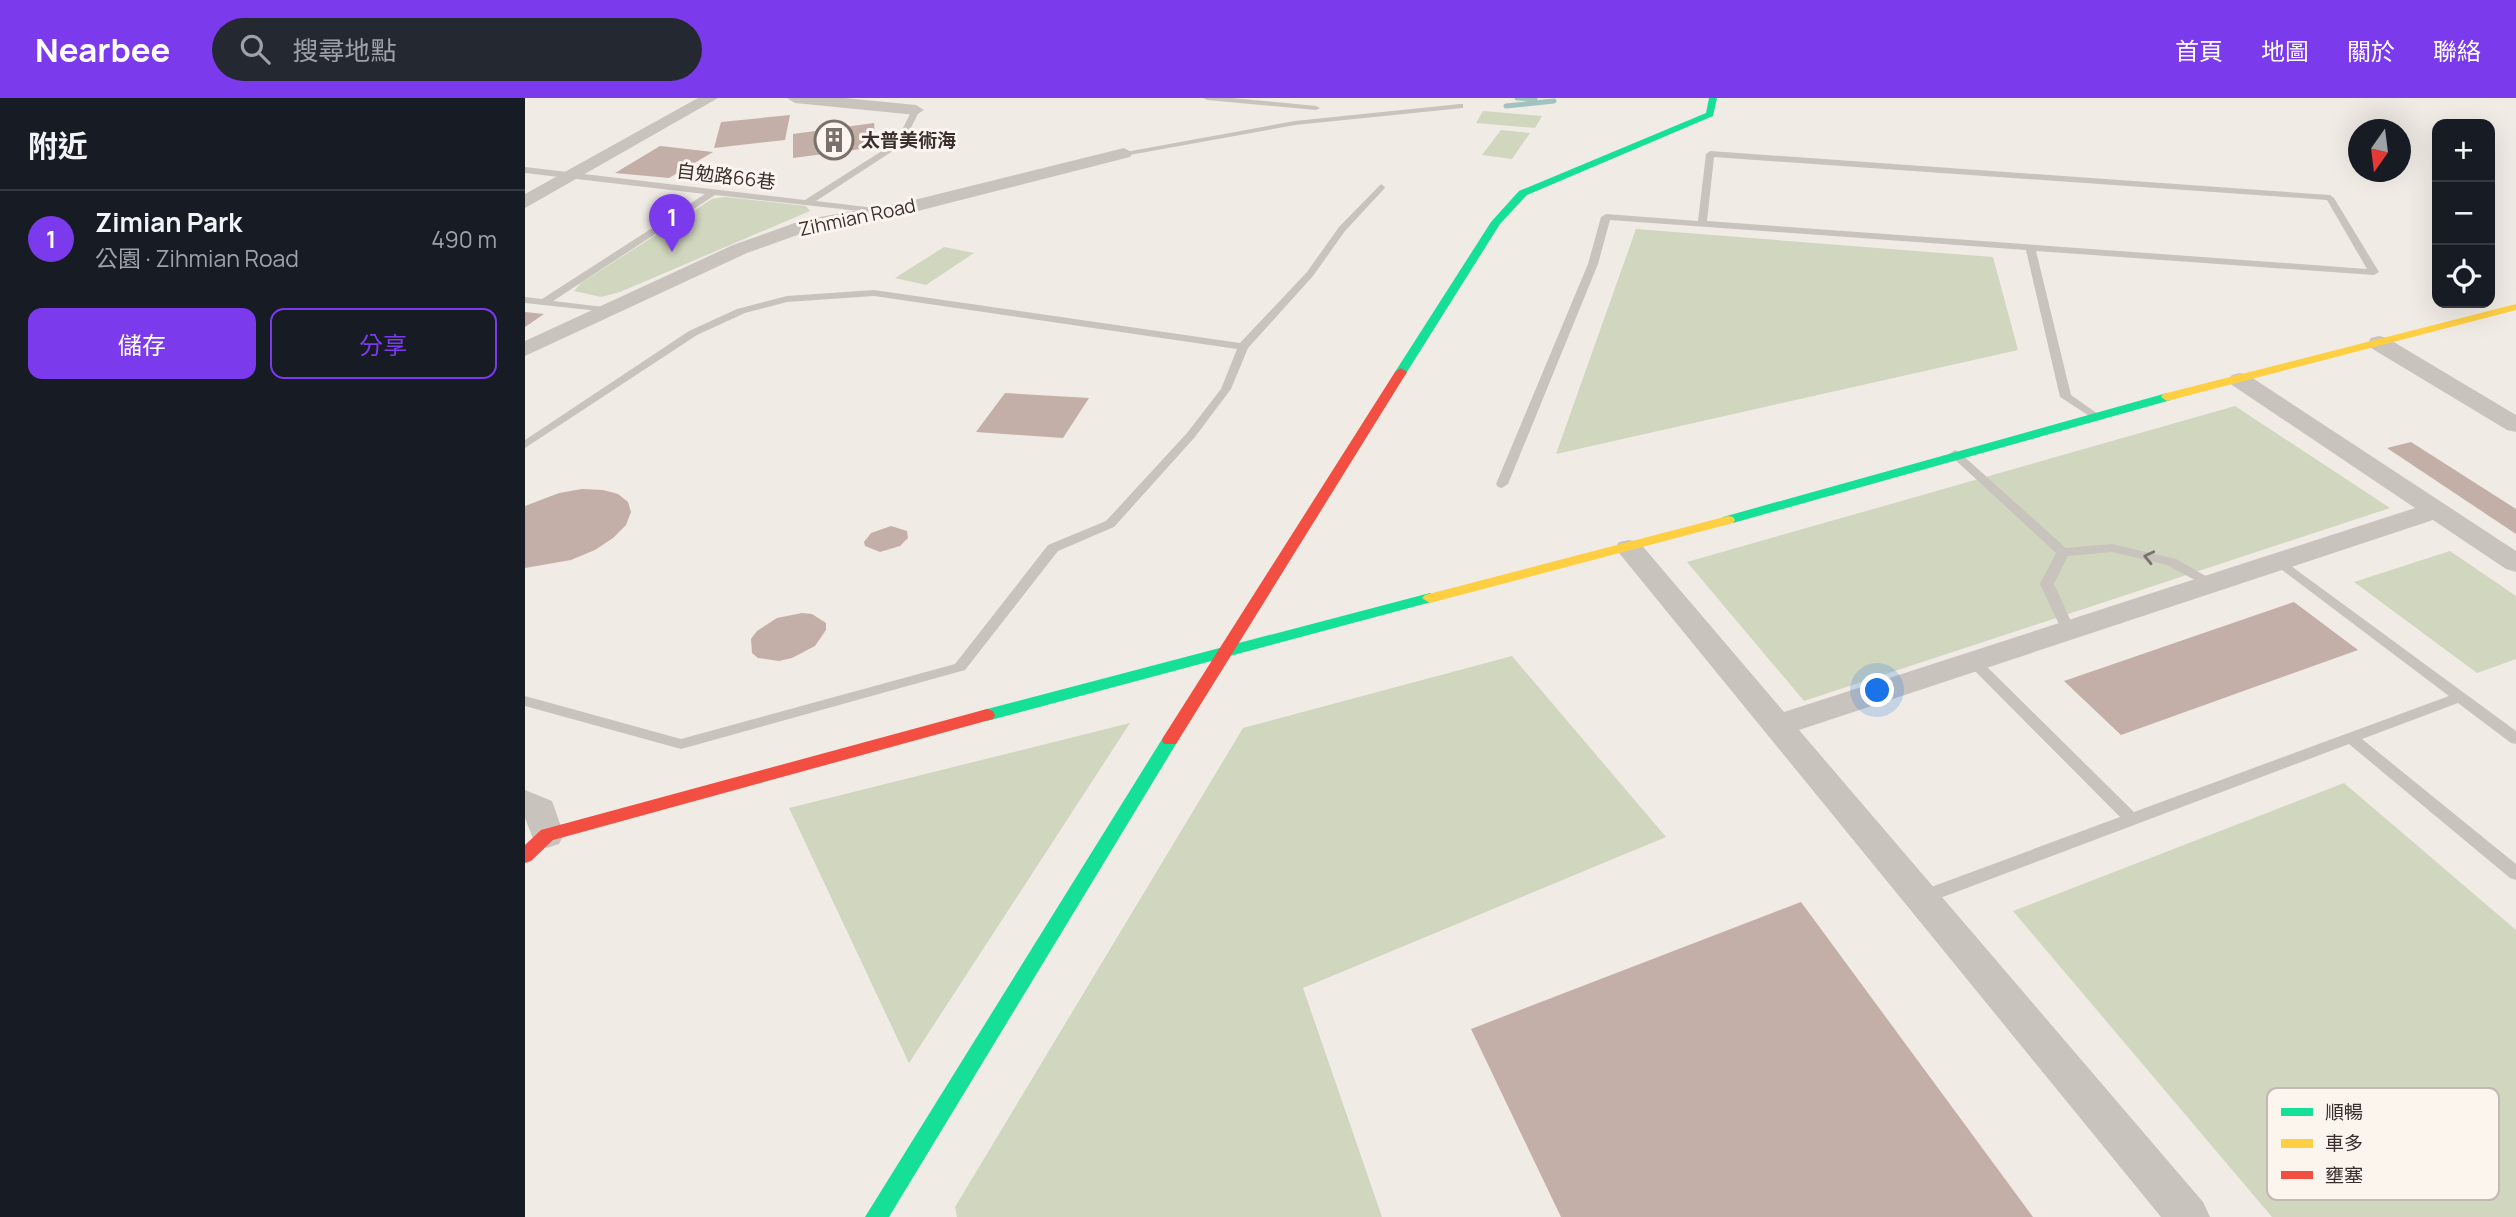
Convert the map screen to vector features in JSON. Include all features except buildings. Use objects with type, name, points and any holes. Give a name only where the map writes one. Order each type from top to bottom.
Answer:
[{"type":"street","points":[[525,202],[710,98]]},
{"type":"street","points":[[795,98],[916,110]]},
{"type":"street","points":[[876,1217],[1225,650],[1496,222],[1523,193],[1710,114],[1713,98]]},
{"type":"street","name":"Zihmian Road","points":[[525,349],[740,249],[810,224],[910,207],[1124,153]]},
{"type":"street","points":[[525,803],[540,810],[536,845],[1225,650],[1629,548],[2094,416],[2512,312]]},
{"type":"street","points":[[2379,343],[2516,425]]},
{"type":"street","points":[[2240,380],[2516,563]]},
{"type":"street","points":[[1776,726],[2436,510]]},
{"type":"street","points":[[1629,548],[2188,1217]]},
{"type":"lane","points":[[1207,98],[1316,108]]},
{"type":"lane","points":[[1124,153],[1294,123],[1460,106]]},
{"type":"lane","points":[[807,203],[899,143],[916,110]]},
{"type":"lane","points":[[1502,485],[1593,264],[1606,217],[1702,224],[2030,247],[2374,272],[2330,198],[2316,197],[1710,154],[1702,224]]},
{"type":"lane","name":"自勉路66巷","points":[[525,170],[875,211]]},
{"type":"lane","points":[[525,701],[681,744],[960,667],[1053,548],[1110,524],[1191,435],[1226,390],[1243,346],[1310,274],[1342,229],[1381,187]]},
{"type":"lane","points":[[543,303],[714,192]]},
{"type":"lane","points":[[2030,247],[2066,397],[2094,416]]},
{"type":"lane","points":[[525,444],[694,333],[741,311],[787,299],[836,293],[874,293],[1243,346]]},
{"type":"lane","points":[[525,300],[604,310]]},
{"type":"lane","points":[[1955,454],[2063,552],[2112,548],[2171,562],[2211,583]]},
{"type":"lane","points":[[2063,552],[2047,584],[2068,630]]},
{"type":"lane","points":[[2279,561],[2516,739]]},
{"type":"lane","points":[[1973,661],[2132,820]]},
{"type":"lane","points":[[1921,898],[2460,697]]},
{"type":"lane","points":[[2352,738],[2516,873]]},
{"type":"green space","points":[[1483,111],[1542,116],[1535,128],[1476,123]]},
{"type":"green space","points":[[1501,130],[1530,133],[1512,159],[1482,155]]},
{"type":"green space","points":[[725,197],[806,206],[810,211],[620,292],[601,297],[574,291],[581,283],[712,199]]},
{"type":"green space","points":[[1636,229],[1993,257],[2018,350],[1556,454]]},
{"type":"green space","points":[[944,247],[974,253],[926,285],[895,278]]},
{"type":"green space","points":[[2235,406],[2390,508],[1804,701],[1687,562]]},
{"type":"green space","points":[[2450,551],[2516,596],[2516,659],[2477,673],[2354,582]]},
{"type":"green space","points":[[1512,656],[1666,837],[1303,988],[1382,1217],[957,1217],[955,1207],[1243,728]]},
{"type":"green space","points":[[1130,723],[909,1063],[789,808]]},
{"type":"green space","points":[[2344,783],[2516,930],[2516,1217],[2272,1217],[2013,911]]},
{"type":"waterway","points":[[1517,98],[1535,99]]},
{"type":"waterway","points":[[1506,106],[1554,101]]},
{"type":"traffic: fast","points":[[1401,372],[1496,222],[1523,193],[1710,114],[1713,98]]},
{"type":"traffic: fast","points":[[1728,520],[2167,397]]},
{"type":"traffic: fast","points":[[987,715],[1430,598]]},
{"type":"traffic: fast","points":[[876,1217],[1170,740]]},
{"type":"traffic: slow","points":[[2167,397],[2516,307]]},
{"type":"traffic: slow","points":[[1430,598],[1728,520]]},
{"type":"traffic: jam","points":[[1170,740],[1401,372]]},
{"type":"traffic: jam","points":[[525,856],[547,835],[987,715]]},
{"type":"place","name":"太普美術海","points":[[834,140]]},
{"type":"place","name":"Zimian Park","points":[[672,252]]}]
